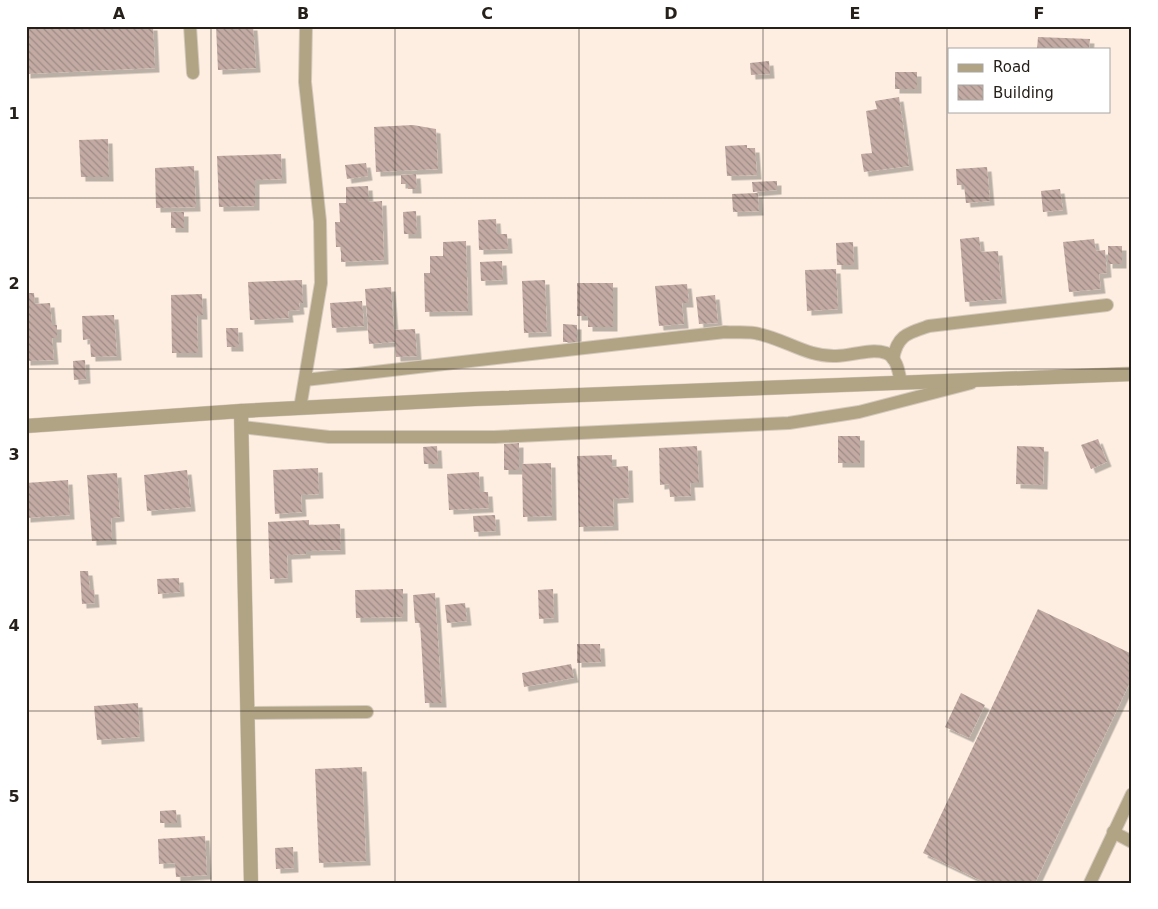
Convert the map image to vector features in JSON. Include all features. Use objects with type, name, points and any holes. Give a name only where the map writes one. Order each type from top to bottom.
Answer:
[{"type":"street","points":[[26,426],[242,411],[474,399],[1132,374]]},
{"type":"street","points":[[242,411],[251,883]]},
{"type":"lane","points":[[190,26],[193,73]]},
{"type":"lane","points":[[300,408],[322,283],[320,221],[306,82],[306,26]]},
{"type":"lane","points":[[893,359],[895,345],[909,333],[929,326],[1107,305]]},
{"type":"lane","points":[[305,380],[725,332],[759,334],[814,355],[837,356],[864,352],[886,353],[893,359],[898,368],[901,383]]},
{"type":"lane","points":[[242,427],[329,437],[496,437],[789,423],[858,412],[986,380]]},
{"type":"lane","points":[[248,713],[367,712]]},
{"type":"lane","points":[[1090,883],[1132,794]]},
{"type":"lane","points":[[1114,832],[1132,842]]},
{"type":"building","points":[[26,26],[153,26],[155,68],[26,74]]},
{"type":"building","points":[[216,26],[253,26],[256,68],[218,70]]},
{"type":"building","points":[[1038,37],[1090,39],[1089,48],[1037,48]]},
{"type":"building","points":[[769,61],[770,74],[751,75],[750,63]]},
{"type":"building","points":[[895,72],[917,72],[917,89],[895,89]]},
{"type":"building","points":[[899,97],[909,166],[864,172],[861,154],[872,153],[866,111],[877,109],[875,101]]},
{"type":"building","points":[[413,125],[436,129],[438,169],[376,172],[374,127]]},
{"type":"building","points":[[108,139],[109,177],[81,177],[79,140]]},
{"type":"building","points":[[747,145],[747,148],[755,148],[757,175],[727,176],[725,146]]},
{"type":"building","points":[[281,154],[282,179],[255,180],[255,206],[219,207],[217,156]]},
{"type":"building","points":[[366,163],[368,176],[347,179],[345,165]]},
{"type":"building","points":[[194,166],[196,207],[156,208],[155,168]]},
{"type":"building","points":[[987,167],[990,201],[966,203],[964,185],[957,185],[956,169]]},
{"type":"building","points":[[416,174],[417,189],[408,189],[408,184],[401,184],[401,175]]},
{"type":"building","points":[[777,181],[777,190],[753,192],[752,182]]},
{"type":"building","points":[[368,186],[369,202],[382,201],[384,260],[341,262],[341,247],[336,247],[335,222],[340,222],[339,203],[346,203],[346,187]]},
{"type":"building","points":[[1060,189],[1063,210],[1043,212],[1041,191]]},
{"type":"building","points":[[758,193],[759,211],[733,212],[732,194]]},
{"type":"building","points":[[416,211],[417,234],[404,234],[403,212]]},
{"type":"building","points":[[171,212],[184,212],[184,228],[171,228]]},
{"type":"building","points":[[496,219],[497,234],[507,234],[508,249],[479,250],[478,220]]},
{"type":"building","points":[[979,237],[981,252],[998,251],[1002,299],[965,302],[960,239]]},
{"type":"building","points":[[1094,239],[1096,251],[1105,250],[1107,273],[1099,274],[1101,289],[1069,292],[1063,242]]},
{"type":"building","points":[[466,241],[468,311],[425,312],[424,273],[430,273],[430,256],[443,256],[443,242]]},
{"type":"building","points":[[853,242],[854,265],[837,265],[836,243]]},
{"type":"building","points":[[1108,246],[1122,246],[1122,264],[1108,264]]},
{"type":"building","points":[[502,261],[503,280],[481,281],[480,262]]},
{"type":"building","points":[[836,269],[838,309],[807,311],[805,270]]},
{"type":"building","points":[[302,280],[303,303],[299,303],[300,310],[288,311],[289,318],[250,320],[248,282]]},
{"type":"building","points":[[545,280],[547,332],[524,333],[522,281]]},
{"type":"building","points":[[577,283],[613,283],[613,327],[588,327],[588,316],[577,316]]},
{"type":"building","points":[[687,284],[689,303],[682,303],[684,324],[659,326],[655,286]]},
{"type":"building","points":[[391,287],[394,330],[415,329],[417,356],[396,357],[395,342],[369,344],[365,289]]},
{"type":"building","points":[[26,293],[34,293],[35,304],[50,303],[52,325],[57,325],[57,338],[52,338],[54,360],[26,361]]},
{"type":"building","points":[[202,294],[203,315],[197,315],[198,353],[172,353],[171,295]]},
{"type":"building","points":[[715,295],[718,323],[699,324],[696,297]]},
{"type":"building","points":[[362,301],[364,326],[332,328],[330,303]]},
{"type":"building","points":[[114,315],[117,356],[91,357],[90,339],[83,340],[82,316]]},
{"type":"building","points":[[563,324],[577,325],[577,342],[563,342]]},
{"type":"building","points":[[226,328],[238,328],[239,347],[227,347]]},
{"type":"building","points":[[85,360],[86,379],[74,380],[73,361]]},
{"type":"building","points":[[838,436],[860,436],[860,463],[838,463]]},
{"type":"building","points":[[1098,439],[1107,462],[1091,469],[1081,445]]},
{"type":"building","points":[[519,443],[519,470],[504,470],[504,444]]},
{"type":"building","points":[[437,446],[438,464],[424,464],[423,447]]},
{"type":"building","points":[[697,446],[699,483],[690,483],[691,496],[670,497],[669,484],[660,485],[659,448]]},
{"type":"building","points":[[1017,446],[1044,447],[1043,485],[1016,484]]},
{"type":"building","points":[[612,455],[612,467],[628,466],[629,498],[613,499],[614,526],[579,527],[577,456]]},
{"type":"building","points":[[551,463],[552,516],[523,517],[522,464]]},
{"type":"building","points":[[318,468],[319,494],[301,495],[302,512],[275,514],[273,470]]},
{"type":"building","points":[[187,470],[191,507],[147,511],[144,475]]},
{"type":"building","points":[[479,472],[480,492],[488,492],[489,508],[449,510],[447,474]]},
{"type":"building","points":[[117,473],[120,517],[111,518],[112,540],[92,541],[87,475]]},
{"type":"building","points":[[68,480],[70,515],[26,518],[26,483]]},
{"type":"building","points":[[495,515],[496,531],[474,532],[473,516]]},
{"type":"building","points":[[309,520],[309,525],[340,524],[341,550],[306,551],[306,554],[287,555],[288,578],[270,579],[268,522]]},
{"type":"building","points":[[80,571],[88,571],[90,590],[94,590],[95,603],[82,604]]},
{"type":"building","points":[[179,578],[180,592],[158,594],[157,579]]},
{"type":"building","points":[[403,589],[403,617],[356,618],[355,590]]},
{"type":"building","points":[[553,589],[554,618],[539,619],[538,590]]},
{"type":"building","points":[[435,593],[442,703],[425,703],[420,623],[415,623],[413,595]]},
{"type":"building","points":[[465,603],[467,621],[447,623],[445,605]]},
{"type":"building","points":[[1038,609],[1132,654],[1132,678],[1035,883],[986,883],[923,853]]},
{"type":"building","points":[[577,644],[600,644],[601,662],[577,663]]},
{"type":"building","points":[[571,664],[574,678],[524,687],[522,673]]},
{"type":"building","points":[[961,693],[985,705],[969,738],[945,727]]},
{"type":"building","points":[[138,703],[140,737],[97,740],[94,706]]},
{"type":"building","points":[[362,767],[366,861],[319,863],[315,769]]},
{"type":"building","points":[[176,810],[177,823],[160,823],[160,811]]},
{"type":"building","points":[[205,836],[207,875],[176,877],[175,863],[159,864],[158,839]]},
{"type":"building","points":[[293,847],[294,868],[276,869],[275,848]]}]
